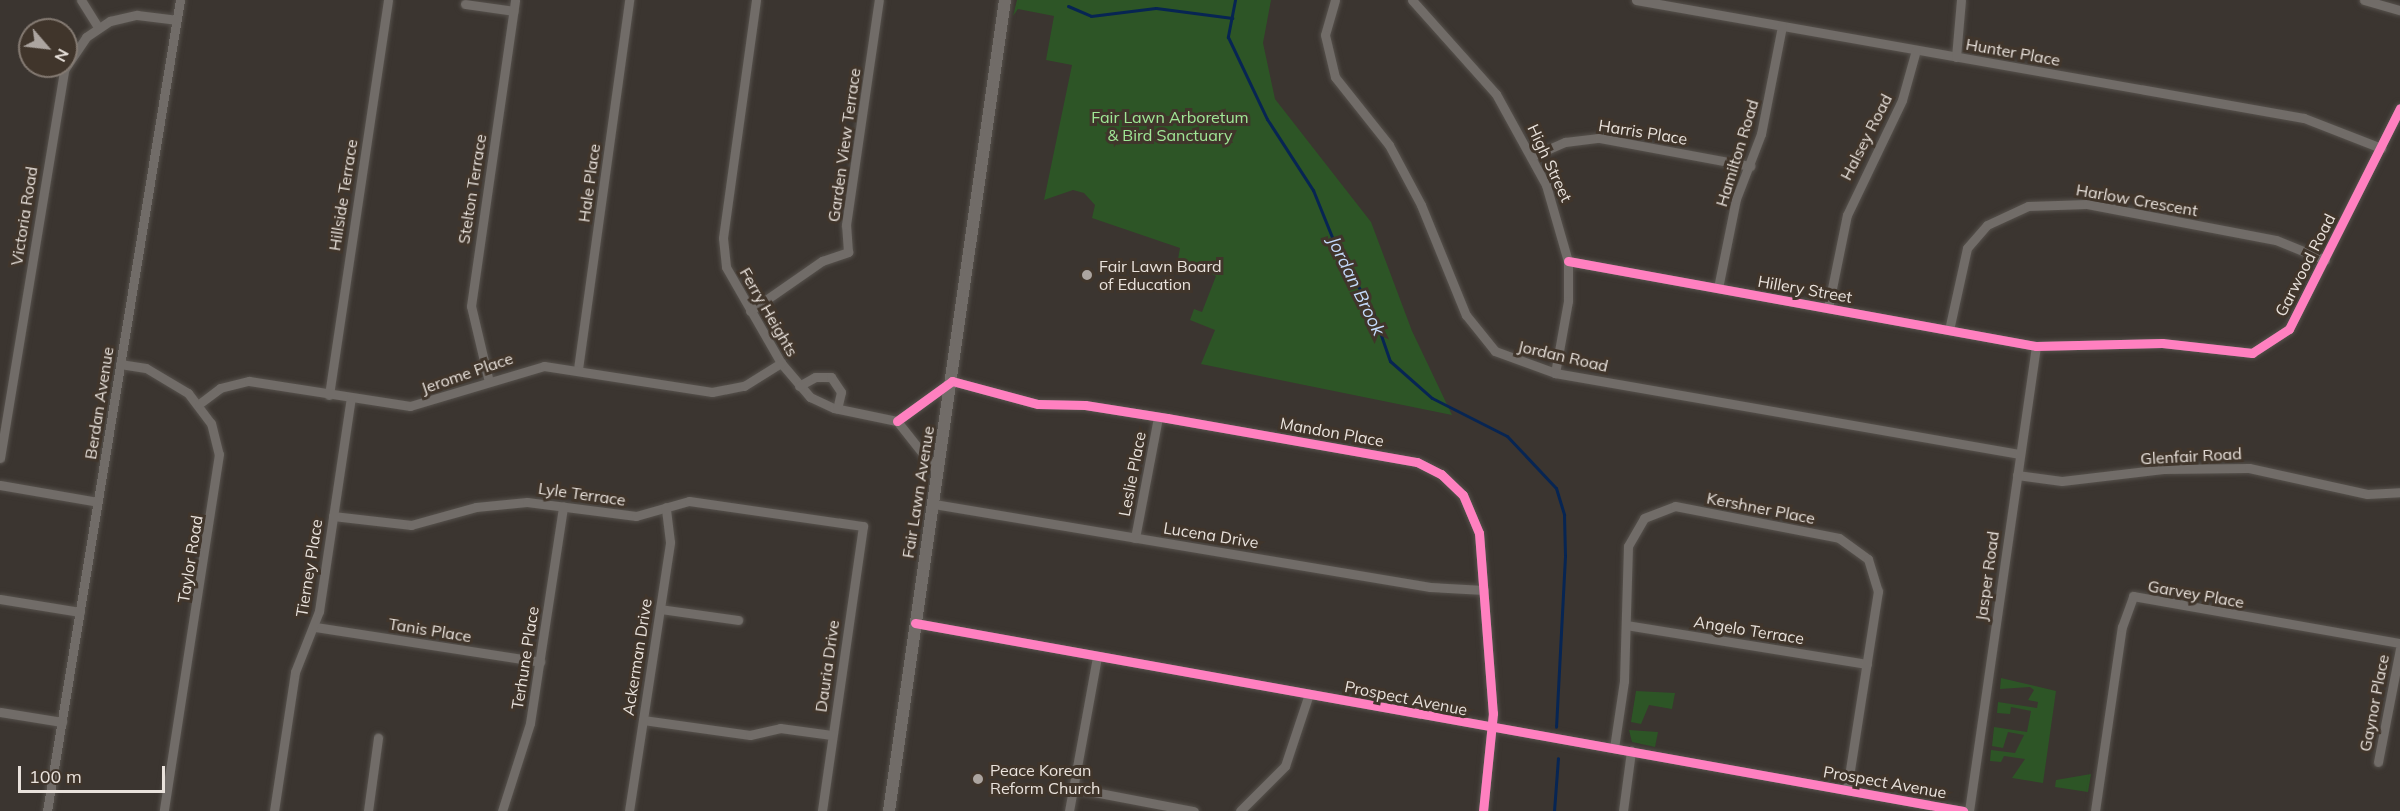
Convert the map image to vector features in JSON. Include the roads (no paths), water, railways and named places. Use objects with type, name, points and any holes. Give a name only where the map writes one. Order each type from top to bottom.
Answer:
[{"type":"main road","name":"Fair Lawn Avenue","points":[[889,811],[1005,0]]},
{"type":"street","points":[[81,0],[98,27]]},
{"type":"street","name":"Berdan Avenue","points":[[47,811],[180,0]]},
{"type":"street","name":"Hillside Terrace","points":[[328,395],[388,0]]},
{"type":"street","name":"Stelton Terrace","points":[[489,382],[471,306],[515,0]]},
{"type":"street","name":"Hale Place","points":[[578,369],[629,0]]},
{"type":"street","name":"Ferry Heights","points":[[756,0],[723,238],[726,267],[781,363],[799,386],[837,409],[897,420]]},
{"type":"street","name":"Garden View Terrace","points":[[750,311],[822,261],[848,252],[846,225],[879,0]]},
{"type":"street","name":"Jordan Road","points":[[1335,0],[1325,35],[1332,70],[1408,177],[1473,328],[1508,359],[1555,373],[2020,454]]},
{"type":"street","name":"Hunter Place","points":[[1636,0],[2304,118],[2380,148]]},
{"type":"street","points":[[1956,57],[1961,0]]},
{"type":"street","points":[[2364,0],[2400,10]]},
{"type":"street","name":"High Street","points":[[1416,2],[1496,94],[1533,156],[1568,261],[1555,373]]},
{"type":"street","points":[[465,4],[514,11]]},
{"type":"street","name":"Victoria Road","points":[[0,458],[61,84],[70,57],[98,27],[137,15],[176,20]]},
{"type":"street","name":"Hamilton Road","points":[[1718,288],[1736,200],[1750,166],[1782,26]]},
{"type":"street","name":"Halsey Road","points":[[1828,308],[1850,205],[1902,100],[1916,50]]},
{"type":"street","name":"Garwood Road","points":[[2036,346],[2162,343],[2252,353],[2289,329],[2400,108]]},
{"type":"street","name":"Harris Place","points":[[1533,156],[1565,142],[1599,138],[1750,166]]},
{"type":"street","name":"Harlow Crescent","points":[[1949,330],[1967,248],[1999,217],[2028,206],[2086,204],[2276,240],[2325,260]]},
{"type":"street","name":"Hillery Street","points":[[1568,261],[2036,346]]},
{"type":"street","name":"Jasper Road","points":[[1969,811],[2036,346]]},
{"type":"street","name":"Jerome Place","points":[[199,404],[238,381],[351,398],[430,404],[521,369],[578,369],[712,392],[744,386],[781,363]]},
{"type":"street","name":"Taylor Road","points":[[120,364],[146,368],[199,404],[216,437],[219,475],[164,811]]},
{"type":"street","points":[[799,386],[815,377],[831,377],[841,392],[837,409]]},
{"type":"street","points":[[938,473],[897,420],[952,381]]},
{"type":"street","name":"Mandon Place","points":[[952,381],[1038,404],[1085,405],[1429,467],[1453,484],[1470,506],[1479,533],[1493,713],[1489,729],[1483,811]]},
{"type":"street","name":"Tierney Place","points":[[274,811],[295,672],[315,627],[351,398]]},
{"type":"street","name":"Leslie Place","points":[[1134,538],[1158,417]]},
{"type":"street","name":"Glenfair Road","points":[[2017,475],[2062,481],[2163,469],[2249,468],[2367,494],[2400,492]]},
{"type":"street","points":[[0,485],[98,502]]},
{"type":"street","name":"Lyle Terrace","points":[[333,516],[411,525],[494,504],[563,507],[626,516],[702,502],[863,526]]},
{"type":"street","name":"Lucena Drive","points":[[934,504],[1430,587],[1484,590]]},
{"type":"street","name":"Kershner Place","points":[[1614,748],[1626,625],[1631,534],[1653,512],[1675,506],[1839,538],[1861,551],[1874,569],[1878,591],[1847,790]]},
{"type":"street","name":"Terhune Place","points":[[502,811],[530,723],[563,507]]},
{"type":"street","name":"Ackerman Drive","points":[[629,811],[670,542],[666,507]]},
{"type":"street","name":"Dauria Drive","points":[[822,811],[863,526]]},
{"type":"street","name":"Garvey Place","points":[[2095,811],[2122,627],[2133,596],[2400,643]]},
{"type":"street","points":[[0,599],[80,612]]},
{"type":"street","points":[[660,609],[738,620]]},
{"type":"street","name":"Prospect Avenue","points":[[915,623],[1489,729],[1614,748],[1963,811]]},
{"type":"street","name":"Angelo Terrace","points":[[1626,625],[1867,664]]},
{"type":"street","name":"Tanis Place","points":[[315,627],[540,662]]},
{"type":"street","name":"Gaynor Place","points":[[2378,762],[2400,649]]},
{"type":"street","points":[[1069,811],[1097,657]]},
{"type":"street","points":[[1240,811],[1285,766],[1309,694]]},
{"type":"street","points":[[0,712],[62,722]]},
{"type":"street","points":[[643,720],[750,735],[780,728],[832,735]]},
{"type":"street","points":[[368,811],[378,738]]},
{"type":"street","points":[[1623,811],[1630,751]]},
{"type":"street","points":[[1073,788],[1194,811]]},
{"type":"waterway","name":"Jordan Brook","points":[[1235,0],[1228,37],[1267,119],[1313,190],[1338,252],[1373,312],[1390,361],[1432,398],[1507,436],[1556,488],[1564,515],[1565,556],[1556,727]]},
{"type":"waterway","points":[[1068,6],[1091,16],[1156,8],[1232,18]]},
{"type":"waterway","name":"Jordan Brook","points":[[1554,811],[1558,758]]},
{"type":"place","name":"Fair Lawn Board of Education","points":[[1087,275]]},
{"type":"place","name":"Peace Korean Reform Church","points":[[978,779]]},
{"type":"park label","name":"Fair Lawn Arboretum & Bird Sanctuary","points":[[1170,126]]}]
